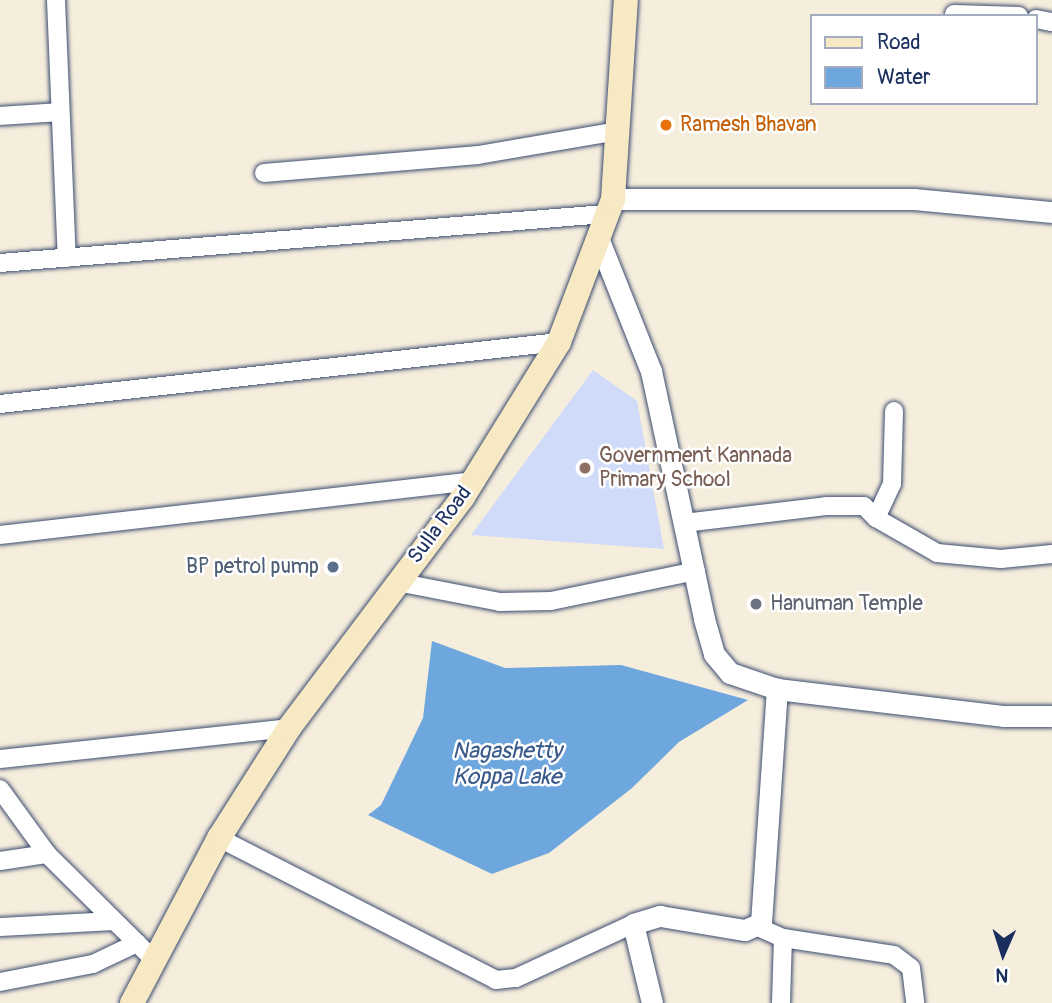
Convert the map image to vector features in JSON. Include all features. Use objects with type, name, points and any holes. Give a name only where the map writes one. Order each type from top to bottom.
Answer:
[{"type":"main road","name":"Sulla Road","points":[[132,1003],[145,951],[289,728],[473,481],[559,342],[609,206],[619,131],[626,0]]},
{"type":"street","points":[[56,0],[66,258]]},
{"type":"street","points":[[0,116],[60,112]]},
{"type":"street","points":[[264,173],[478,155],[619,131]]},
{"type":"street","points":[[0,263],[609,206],[914,199],[1052,212]]},
{"type":"street","points":[[598,238],[651,371],[714,654],[743,680],[777,689],[1004,716],[1052,716]]},
{"type":"street","points":[[0,404],[559,342]]},
{"type":"street","points":[[876,518],[892,484],[894,411]]},
{"type":"street","points":[[0,535],[473,481]]},
{"type":"street","points":[[684,523],[826,506],[864,506],[876,518],[937,553],[1002,559],[1052,554]]},
{"type":"street","points":[[397,582],[500,601],[551,601],[696,571]]},
{"type":"street","points":[[758,927],[777,689]]},
{"type":"street","points":[[0,759],[289,728]]},
{"type":"street","points":[[0,789],[47,854],[145,951]]},
{"type":"street","points":[[219,838],[496,980],[516,978],[633,924],[660,916],[758,927],[783,938],[894,955],[911,968],[915,1003]]},
{"type":"street","points":[[0,861],[47,854]]},
{"type":"street","points":[[0,927],[114,921]]},
{"type":"street","points":[[633,924],[652,1003]]},
{"type":"street","points":[[781,1003],[783,938]]},
{"type":"street","points":[[0,982],[145,951]]},
{"type":"shaded area","name":"Government Kannada Primary School","points":[[593,370],[637,401],[664,549],[471,535]]},
{"type":"water","name":"Nagashetty Koppa Lake","points":[[432,641],[505,668],[621,665],[748,700],[679,742],[632,788],[549,853],[492,874],[368,815],[381,805],[423,718]]},
{"type":"place","name":"Ramesh Bhavan","points":[[666,125]]},
{"type":"place","name":"Government Kannada Primary School","points":[[585,468]]},
{"type":"place","name":"BP petrol pump","points":[[333,567]]},
{"type":"place","name":"Hanuman Temple","points":[[756,604]]}]
